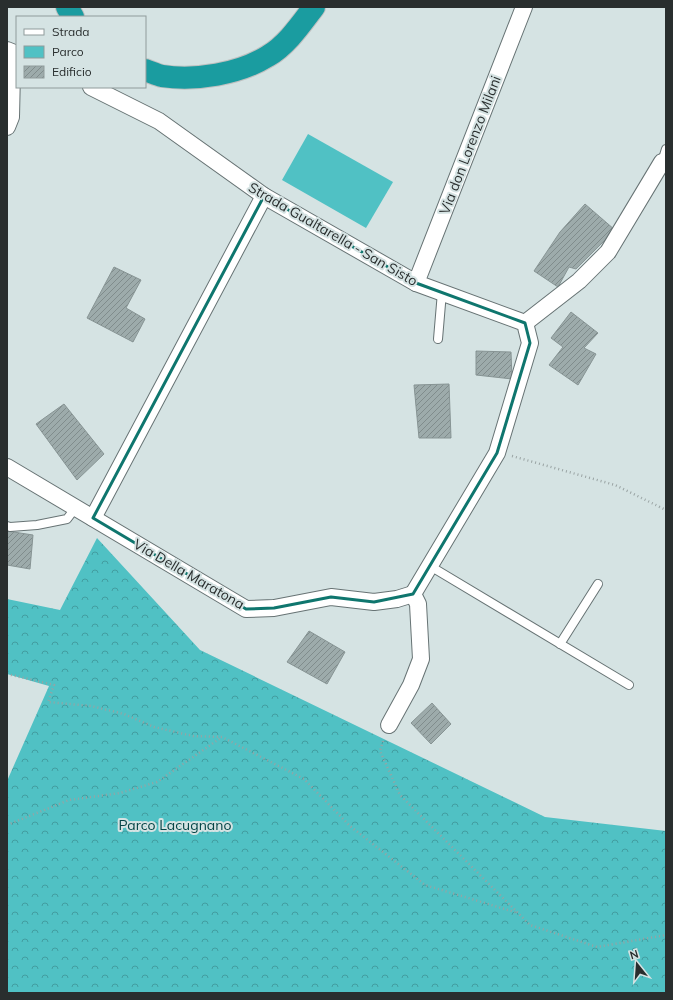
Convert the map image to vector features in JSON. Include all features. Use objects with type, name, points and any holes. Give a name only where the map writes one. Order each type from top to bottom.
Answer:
[{"type":"highway","points":[[67,7],[72,16]]},
{"type":"highway","points":[[146,70],[162,76],[195,77],[233,72],[269,56],[291,36],[314,7]]},
{"type":"street","name":"Via don Lorenzo Milani","points":[[416,283],[524,7]]},
{"type":"street","points":[[7,62],[12,72],[12,117],[7,127]]},
{"type":"street","name":"Strada Gualtarella - San Sisto","points":[[93,88],[159,121],[264,196],[416,283],[525,323]]},
{"type":"street","points":[[389,725],[411,685],[421,659],[418,604],[413,594],[497,453],[530,343],[525,323],[579,281],[608,252],[664,155]]},
{"type":"street","points":[[93,518],[264,196]]},
{"type":"street","name":"Via Della Maratona","points":[[7,467],[246,609],[274,608],[331,597],[374,602],[397,599],[413,594]]},
{"type":"lane","points":[[438,339],[442,292]]},
{"type":"lane","points":[[7,526],[37,525],[67,519],[76,507]]},
{"type":"lane","points":[[430,566],[630,685]]},
{"type":"lane","points":[[560,644],[598,584]]},
{"type":"path","points":[[497,453],[533,461],[615,485],[666,510]]},
{"type":"path","points":[[7,674],[54,686],[48,702],[91,706],[124,714],[154,727],[193,736],[222,737],[304,779],[350,826],[425,885],[518,914]]},
{"type":"path","points":[[389,725],[380,751],[400,795],[530,925],[597,947],[666,935]]},
{"type":"path","points":[[7,825],[69,800],[120,793],[157,782],[222,737]]},
{"type":"highlighted area","points":[[264,196],[416,283],[525,323],[530,343],[497,453],[413,594],[374,602],[331,597],[274,608],[246,609],[93,518]]},
{"type":"green space","points":[[308,134],[393,182],[366,228],[282,180]]},
{"type":"green space","name":"Parco Lacugnano","points":[[97,538],[200,650],[545,817],[666,831],[666,993],[7,993],[7,781],[49,686],[7,674],[7,599],[60,610]]},
{"type":"building","points":[[585,204],[615,230],[576,269],[569,267],[558,287],[534,271],[560,232]]},
{"type":"building","points":[[114,267],[141,280],[126,308],[145,319],[133,342],[87,318]]},
{"type":"building","points":[[571,312],[598,333],[584,348],[596,354],[578,385],[549,365],[563,347],[551,338]]},
{"type":"building","points":[[476,351],[511,352],[512,379],[476,375]]},
{"type":"building","points":[[449,384],[451,438],[419,438],[414,385]]},
{"type":"building","points":[[64,404],[104,454],[77,480],[36,424]]},
{"type":"building","points":[[7,531],[33,535],[30,569],[7,565]]},
{"type":"building","points":[[309,631],[345,652],[327,684],[287,662]]},
{"type":"building","points":[[432,703],[451,724],[431,744],[411,723]]}]
